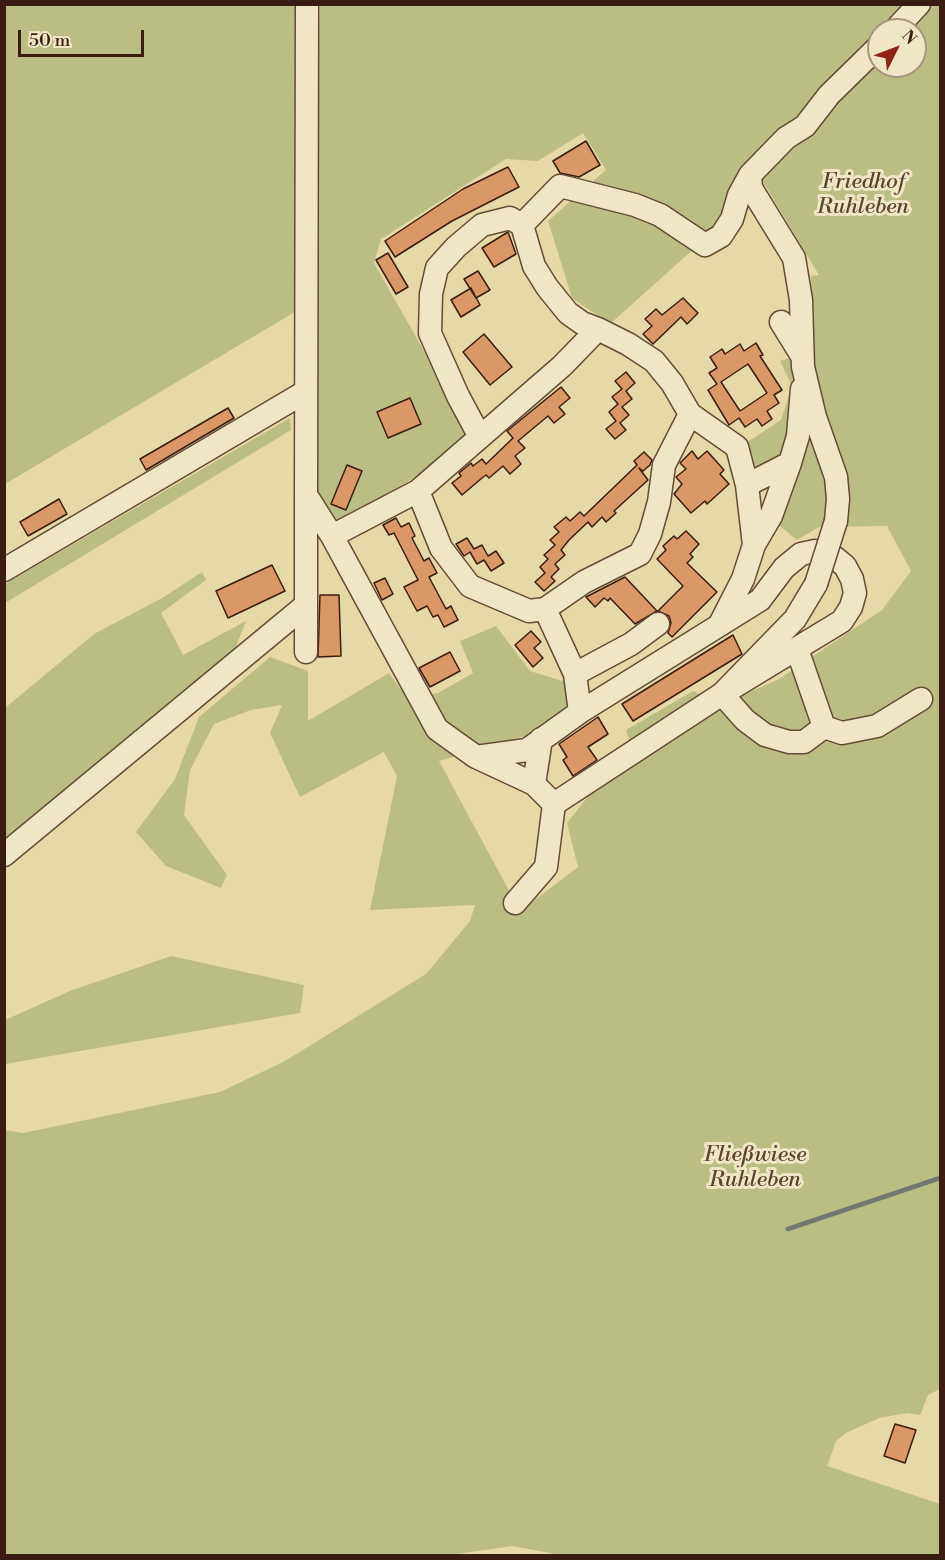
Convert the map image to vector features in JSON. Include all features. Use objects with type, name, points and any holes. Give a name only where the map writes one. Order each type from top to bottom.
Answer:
[{"type":"lane","points":[[306,652],[307,4]]},
{"type":"lane","points":[[906,18],[919,4]]},
{"type":"lane","points":[[522,225],[560,186],[635,205],[660,215],[705,245],[721,236],[732,219],[739,195],[750,175],[786,138],[805,126],[829,95],[867,58]]},
{"type":"lane","points":[[721,622],[743,579],[754,545],[771,516],[790,463],[798,436],[803,361],[801,300],[794,258],[752,188],[750,175]]},
{"type":"lane","points":[[480,437],[458,396],[430,333],[431,294],[437,268],[456,247],[482,225],[510,218],[522,225],[534,266],[568,313],[582,323],[628,344],[654,361],[672,383],[690,414],[737,447],[747,484],[754,545]]},
{"type":"lane","points":[[722,694],[795,619],[816,584],[836,521],[838,499],[836,477],[815,417],[803,361],[781,322]]},
{"type":"lane","points":[[332,536],[418,491],[562,366],[598,329]]},
{"type":"lane","points":[[4,570],[305,392]]},
{"type":"lane","points":[[418,491],[441,548],[470,586],[529,611],[545,609],[584,582],[640,554],[650,534],[659,501],[664,465],[690,414]]},
{"type":"lane","points":[[747,484],[790,463]]},
{"type":"lane","points":[[306,495],[332,536],[437,729],[476,757],[534,784],[554,804]]},
{"type":"lane","points":[[476,757],[526,750],[580,712],[721,622],[760,600],[784,568],[801,554],[815,551],[834,557],[845,566],[852,579],[855,593],[851,607],[842,621],[722,694],[554,804],[546,867],[515,903]]},
{"type":"lane","points":[[4,855],[306,606]]},
{"type":"lane","points":[[545,609],[575,674],[580,712]]},
{"type":"lane","points":[[575,674],[631,644],[658,624]]},
{"type":"lane","points":[[797,649],[824,727]]},
{"type":"lane","points":[[722,694],[745,720],[765,735],[789,742],[804,742],[824,727]]},
{"type":"lane","points":[[824,727],[842,733],[877,726],[921,699]]},
{"type":"lane","points":[[534,784],[541,740]]},
{"type":"green space","points":[[5,5],[297,5],[295,312],[5,484]]},
{"type":"green space","points":[[320,5],[940,5],[940,1389],[928,1395],[920,1415],[907,1413],[879,1418],[846,1433],[836,1441],[827,1466],[940,1504],[940,1555],[566,1556],[512,1546],[443,1556],[5,1556],[5,1130],[23,1133],[220,1092],[285,1061],[426,974],[470,921],[475,905],[370,910],[397,776],[384,752],[300,797],[270,733],[282,705],[251,710],[214,724],[190,770],[184,815],[227,875],[221,888],[166,866],[136,832],[175,779],[199,717],[270,657],[308,671],[308,721],[389,673],[407,698],[438,693],[473,673],[460,641],[496,626],[530,671],[566,682],[573,702],[529,735],[439,761],[520,911],[578,867],[567,823],[630,743],[626,730],[693,691],[723,704],[779,679],[882,610],[911,571],[887,526],[819,527],[797,540],[775,522],[796,471],[757,471],[746,443],[781,420],[792,386],[780,361],[812,351],[811,276],[819,275],[765,185],[610,324],[572,298],[548,221],[606,170],[583,133],[538,161],[506,159],[381,239],[374,263],[469,430],[425,471],[334,526],[317,490],[315,235]]},
{"type":"green space","points":[[290,418],[291,430],[5,603],[5,584]]},
{"type":"green space","points":[[202,572],[206,580],[161,613],[183,655],[246,621],[235,649],[58,804],[5,846],[5,708],[94,634],[164,597]]},
{"type":"green space","points":[[171,956],[304,985],[300,1013],[5,1064],[5,1020],[70,991]]},
{"type":"building","points":[[586,141],[600,165],[579,177],[560,173],[553,161]]},
{"type":"building","points":[[508,167],[519,187],[452,221],[395,257],[385,241],[463,189]]},
{"type":"building","points":[[508,232],[516,254],[494,267],[482,248]]},
{"type":"building","points":[[388,253],[408,287],[396,294],[376,260]]},
{"type":"building","points":[[478,271],[490,290],[476,298],[464,279]]},
{"type":"building","points":[[471,288],[480,305],[461,317],[451,300]]},
{"type":"building","points":[[683,298],[698,313],[687,324],[681,317],[653,344],[643,334],[652,326],[645,319],[656,309],[662,315]]},
{"type":"building","points":[[484,334],[512,367],[490,385],[463,352]]},
{"type":"building","points":[[756,343],[763,355],[760,356],[782,390],[774,395],[779,403],[767,411],[772,419],[762,426],[757,419],[745,427],[739,418],[729,425],[708,390],[717,384],[709,373],[717,368],[710,357],[722,349],[725,354],[740,344],[744,351]],"holes":[[[748,364],[767,393],[740,411],[721,382]]]},
{"type":"building","points":[[626,372],[635,383],[626,391],[632,399],[622,407],[629,415],[620,423],[626,430],[615,439],[606,429],[616,421],[609,412],[618,404],[612,397],[622,389],[615,381]]},
{"type":"building","points":[[561,387],[570,398],[559,407],[565,414],[554,423],[548,416],[518,441],[525,448],[515,456],[521,464],[510,474],[503,466],[489,478],[486,475],[462,495],[452,483],[461,476],[459,473],[471,463],[473,466],[482,459],[486,464],[513,438],[507,431]]},
{"type":"building","points":[[410,398],[421,424],[388,438],[377,412]]},
{"type":"building","points":[[228,408],[234,418],[146,470],[140,459]]},
{"type":"building","points":[[692,451],[698,459],[707,451],[724,470],[720,474],[729,484],[707,504],[705,501],[691,513],[674,494],[682,484],[676,477],[686,469],[680,463]]},
{"type":"building","points":[[644,452],[652,460],[643,471],[639,468],[648,480],[614,511],[616,513],[606,522],[602,517],[592,527],[588,522],[569,540],[561,550],[565,555],[555,564],[559,569],[551,577],[555,581],[544,591],[535,582],[545,573],[540,567],[548,559],[544,555],[555,545],[550,540],[559,532],[554,527],[566,517],[570,521],[580,512],[584,516],[637,465],[634,461]]},
{"type":"building","points":[[347,465],[362,471],[346,510],[331,504]]},
{"type":"building","points":[[59,499],[67,514],[28,536],[20,522]]},
{"type":"building","points":[[396,518],[401,527],[409,523],[415,536],[412,538],[424,561],[429,558],[437,573],[429,577],[446,609],[451,606],[458,620],[444,627],[438,615],[433,617],[427,606],[417,611],[404,587],[418,580],[394,533],[389,535],[383,525]]},
{"type":"building","points":[[686,531],[699,544],[690,554],[693,557],[687,563],[717,592],[672,637],[668,633],[671,623],[669,616],[658,611],[683,586],[657,559],[666,550],[663,546],[674,536],[677,539]]},
{"type":"building","points":[[467,538],[474,549],[482,545],[488,556],[496,551],[504,563],[491,571],[484,560],[477,564],[470,552],[464,556],[456,544]]},
{"type":"building","points":[[272,565],[285,591],[228,618],[216,591]]},
{"type":"building","points":[[625,577],[657,611],[635,624],[610,598],[608,601],[604,598],[595,607],[586,597]]},
{"type":"building","points":[[385,578],[393,594],[382,600],[374,583]]},
{"type":"building","points":[[320,595],[339,595],[341,656],[318,657]]},
{"type":"building","points":[[531,631],[541,642],[534,648],[543,658],[533,667],[515,645]]},
{"type":"building","points":[[733,635],[742,654],[633,721],[622,704]]},
{"type":"building","points":[[450,652],[460,671],[430,687],[419,668]]},
{"type":"building","points":[[598,717],[608,734],[588,747],[597,760],[573,776],[563,760],[567,757],[559,744]]},
{"type":"building","points":[[895,1424],[916,1430],[905,1463],[884,1456]]},
{"type":"waterway","points":[[788,1229],[940,1178]]},
{"type":"park label","name":"Friedhof Ruhleben","points":[[863,196]]},
{"type":"park label","name":"Fließwiese Ruhleben","points":[[755,1168]]}]
